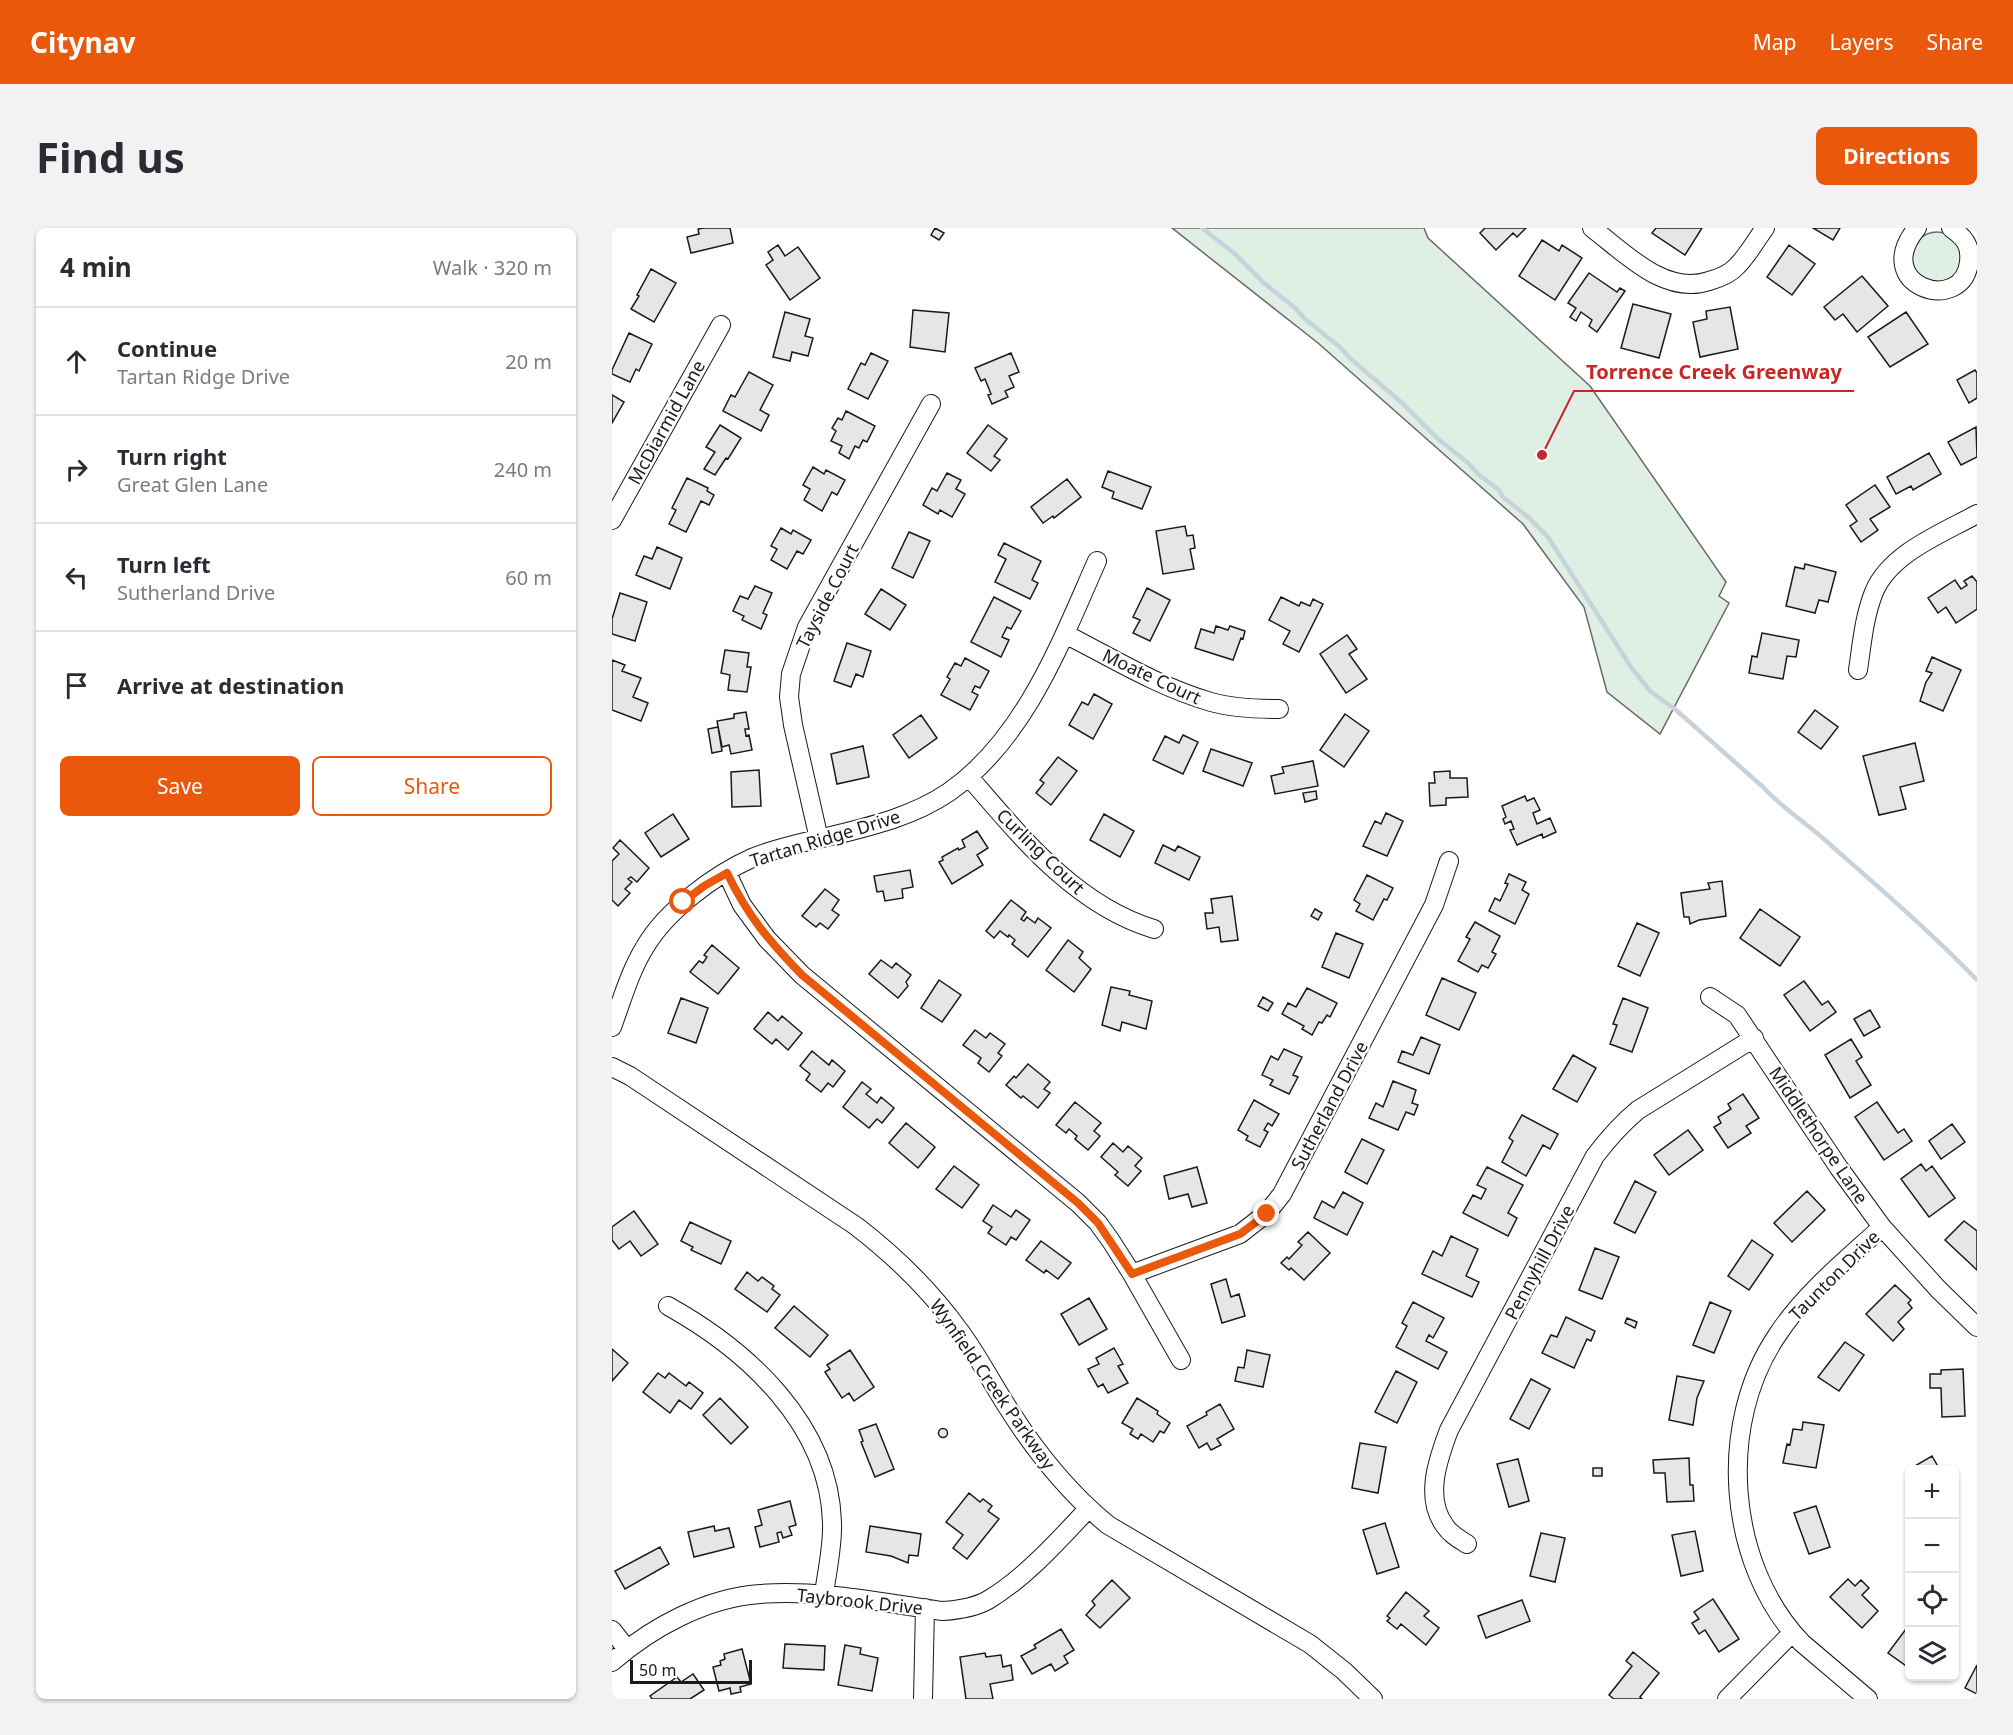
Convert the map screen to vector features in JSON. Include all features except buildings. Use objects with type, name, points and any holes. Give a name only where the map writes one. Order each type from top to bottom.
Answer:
[{"type":"street","points":[[1592,228],[1640,265],[1662,278],[1680,284],[1701,284],[1721,278],[1737,266],[1765,228]]},
{"type":"street","points":[[1917,228],[1906,241],[1903,264],[1914,283],[1924,289],[1935,291],[1947,290],[1957,284],[1969,266],[1970,255],[1967,242],[1951,228]]},
{"type":"street","name":"McDiarmid Lane","points":[[612,520],[721,325]]},
{"type":"street","name":"Tayside Court","points":[[819,839],[793,725],[789,697],[791,674],[807,627],[931,404]]},
{"type":"street","points":[[1858,670],[1868,611],[1875,589],[1884,575],[1897,560],[1909,552],[1977,514]]},
{"type":"street","name":"Tartan Ridge Drive","points":[[612,1027],[645,946],[683,902],[704,886],[753,858],[891,821],[948,793],[969,777],[998,747],[1020,718],[1065,634],[1097,561]]},
{"type":"street","name":"Moate Court","points":[[1065,634],[1164,685],[1212,703],[1279,709]]},
{"type":"street","name":"Curling Court","points":[[969,777],[1042,857],[1080,890],[1117,914],[1154,928]]},
{"type":"street","name":"Sutherland Drive","points":[[1132,1274],[1240,1234],[1267,1214],[1282,1194],[1434,906],[1449,861]]},
{"type":"street","points":[[727,873],[742,904],[767,939],[802,975],[1078,1203],[1098,1223],[1132,1274],[1180,1360]]},
{"type":"street","name":"Middlethorpe Lane","points":[[1710,997],[1737,1015],[1839,1168],[1882,1227],[1938,1289],[1977,1327]]},
{"type":"street","name":"Pennyhill Drive","points":[[1467,1544],[1443,1524],[1437,1509],[1436,1474],[1440,1455],[1449,1430],[1595,1156],[1608,1138],[1638,1110],[1754,1038]]},
{"type":"street","name":"Wynfield Creek Parkway","points":[[612,1067],[856,1226],[888,1252],[918,1280],[953,1321],[1010,1412],[1037,1450],[1088,1509],[1108,1525],[1310,1644],[1344,1671],[1373,1699]]},
{"type":"street","name":"Taunton Drive","points":[[1868,1699],[1792,1634],[1771,1599],[1748,1549],[1740,1513],[1737,1484],[1738,1450],[1752,1385],[1777,1335],[1796,1310],[1882,1227]]},
{"type":"street","points":[[668,1306],[711,1333],[765,1379],[790,1406],[804,1426],[824,1476],[830,1500],[831,1535],[825,1594]]},
{"type":"street","name":"Taybrook Drive","points":[[612,1662],[659,1627],[678,1618],[715,1603],[758,1594],[825,1594],[943,1611],[961,1609],[987,1601],[1028,1569],[1088,1509]]},
{"type":"street","points":[[923,1699],[925,1608]]},
{"type":"street","points":[[612,1630],[627,1649]]},
{"type":"street","points":[[1727,1699],[1792,1634]]},
{"type":"green space","points":[[1172,228],[1424,228],[1428,238],[1590,386],[1726,582],[1719,596],[1729,603],[1660,734],[1607,692],[1584,607],[1523,524],[1318,343]]},
{"type":"green space","points":[[1937,232],[1946,234],[1957,243],[1962,257],[1960,266],[1951,277],[1937,282],[1928,280],[1917,271],[1912,257],[1914,248],[1923,237]]},
{"type":"waterway","points":[[1202,228],[1234,253],[1264,283],[1341,348],[1548,537],[1631,667],[1650,691],[1676,710],[1777,801],[1883,891],[1977,980]]},
{"type":"place","name":"Torrence Creek Greenway","points":[[1542,455]]},
{"type":"route","points":[[683,902],[704,886],[727,873],[742,904],[767,939],[802,975],[1078,1203],[1098,1223],[1132,1274],[1240,1234],[1267,1214]]}]
